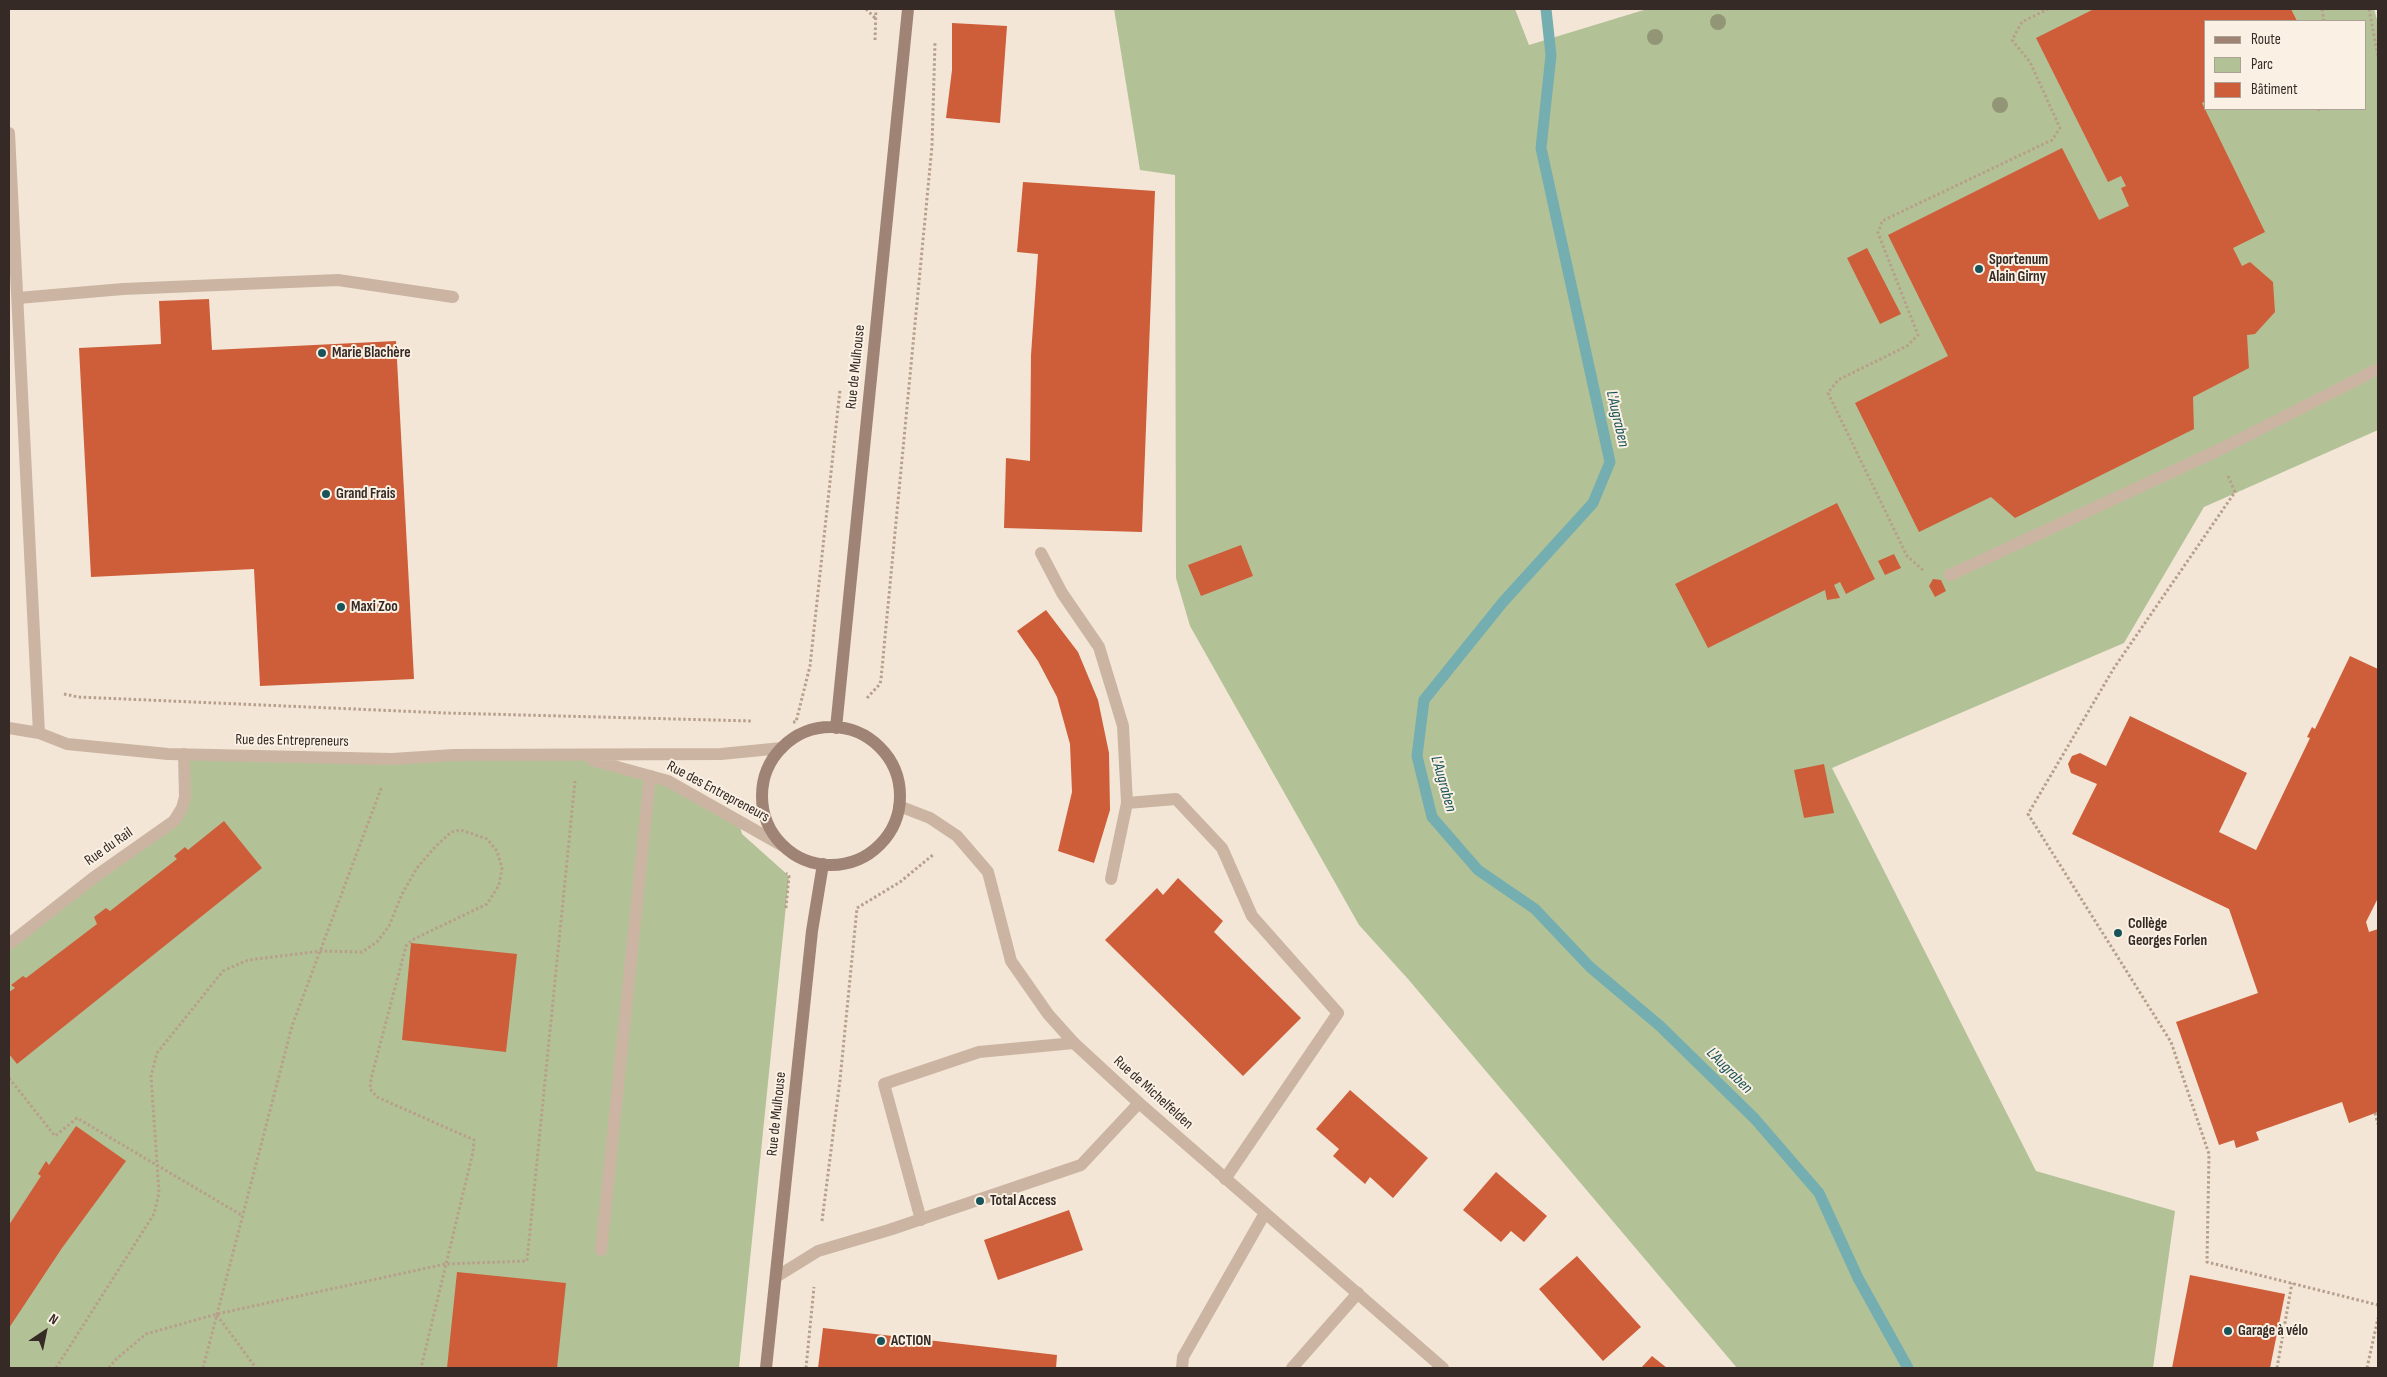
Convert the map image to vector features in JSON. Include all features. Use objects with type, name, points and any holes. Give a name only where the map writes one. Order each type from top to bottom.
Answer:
[{"type":"main road","name":"Rue de Mulhouse","points":[[836,728],[908,9]]},
{"type":"main road","points":[[822,728],[836,728],[846,728],[868,738],[886,754],[898,775],[899,806],[896,822],[883,842],[866,857],[844,864],[822,864],[802,858],[783,846],[770,828],[764,808],[763,786],[769,766],[782,748],[799,735],[822,728]]},
{"type":"main road","name":"Rue de Mulhouse","points":[[766,1368],[812,932],[822,864]]},
{"type":"street","points":[[9,133],[39,733]]},
{"type":"street","points":[[18,298],[123,289],[338,280],[453,297]]},
{"type":"street","points":[[1950,575],[2219,450],[2378,369]]},
{"type":"street","points":[[1041,553],[1062,594],[1099,646],[1123,726],[1127,804],[1112,879]]},
{"type":"street","name":"Rue des Entrepreneurs","points":[[9,728],[39,733],[67,744],[184,754],[392,759],[453,755],[721,754],[782,748]]},
{"type":"street","name":"Rue du Rail","points":[[9,944],[93,878],[174,821],[182,808],[185,797],[184,754]]},
{"type":"street","name":"Rue des Entrepreneurs","points":[[578,756],[668,781],[783,846]]},
{"type":"street","points":[[601,1250],[650,776]]},
{"type":"street","points":[[1127,804],[1176,799],[1222,848],[1252,916],[1338,1013],[1225,1179]]},
{"type":"street","name":"Rue de Michelfelden","points":[[899,806],[930,818],[957,836],[988,872],[1011,961],[1048,1014],[1074,1043],[1225,1179],[1442,1368]]},
{"type":"street","points":[[921,1220],[884,1084],[979,1052],[1074,1043]]},
{"type":"street","points":[[776,1277],[818,1251],[921,1220],[1081,1165],[1139,1103]]},
{"type":"street","points":[[1182,1368],[1183,1356],[1265,1213]]},
{"type":"street","points":[[1292,1368],[1358,1293]]},
{"type":"path","points":[[866,9],[876,20]]},
{"type":"path","points":[[1950,575],[1924,570],[1907,556],[1828,393],[1838,380],[1907,346],[1918,335],[1878,233],[1882,221],[2052,140],[2060,128],[2030,62],[2012,40],[2022,22],[2048,9]]},
{"type":"path","points":[[2369,9],[2378,56]]},
{"type":"path","points":[[836,728],[880,684],[932,146],[935,38]]},
{"type":"path","points":[[2219,450],[2234,492],[2114,668],[2028,814],[2171,1042],[2209,1154],[2207,1262],[2378,1306]]},
{"type":"path","points":[[786,722],[796,722],[810,666]]},
{"type":"path","points":[[38,689],[78,697],[446,713],[757,721]]},
{"type":"path","points":[[718,720],[721,754]]},
{"type":"path","points":[[108,1368],[146,1334],[217,1314],[446,1264],[527,1262],[578,756]]},
{"type":"path","points":[[203,1368],[292,1026],[392,759]]},
{"type":"path","points":[[56,1368],[154,1214],[159,1194],[151,1076],[157,1053],[223,971],[248,960],[321,951],[362,952],[377,942],[388,926],[402,894],[417,868],[451,832],[461,830],[478,834],[487,839],[497,851],[502,868],[499,885],[487,904],[412,940],[406,946],[370,1089],[377,1097],[474,1140],[473,1152],[421,1368]]},
{"type":"path","points":[[806,1368],[818,1251],[840,1080],[857,908],[900,882],[957,836]]},
{"type":"path","points":[[782,870],[789,876],[785,915]]},
{"type":"path","points":[[9,1078],[55,1136],[77,1118],[243,1216]]},
{"type":"path","points":[[2375,1114],[2378,1124]]},
{"type":"path","points":[[2277,1368],[2292,1283]]},
{"type":"path","points":[[217,1314],[256,1368]]},
{"type":"path","points":[[2367,1368],[2378,1318]]},
{"type":"green space","points":[[1114,9],[1515,9],[1529,45],[1647,9],[2374,9],[2378,23],[2378,430],[2204,507],[2124,643],[1832,768],[2036,1171],[2175,1211],[2153,1368],[1737,1368],[1408,979],[1359,925],[1190,626],[1176,578],[1175,175],[1140,170]]},
{"type":"green space","points":[[184,754],[578,756],[668,781],[738,819],[742,834],[789,876],[739,1368],[9,1368],[9,944],[182,809]]},
{"type":"building","points":[[2094,9],[2291,9],[2296,20],[2204,20],[2204,102],[2202,103],[2204,110],[2265,232],[2233,248],[2242,266],[2250,262],[2273,282],[2275,312],[2255,334],[2247,335],[2249,368],[2193,397],[2194,429],[2015,518],[1991,497],[1919,532],[1855,403],[1948,356],[1888,235],[2062,148],[2099,220],[2129,206],[2121,188],[2126,186],[2121,176],[2108,182],[2036,38]]},
{"type":"building","points":[[952,23],[1007,26],[1000,123],[946,118],[952,70]]},
{"type":"building","points":[[1023,182],[1155,191],[1142,532],[1004,528],[1006,458],[1030,461],[1031,355],[1038,254],[1017,252]]},
{"type":"building","points":[[1867,248],[1901,314],[1880,324],[1847,258]]},
{"type":"building","points":[[209,299],[212,350],[396,341],[414,679],[260,686],[254,569],[91,577],[79,348],[161,344],[159,301]]},
{"type":"building","points":[[1837,503],[1875,579],[1846,594],[1840,582],[1834,585],[1840,598],[1827,600],[1825,590],[1708,648],[1675,584]]},
{"type":"building","points":[[1241,545],[1253,576],[1201,596],[1188,565]]},
{"type":"building","points":[[1894,554],[1901,568],[1885,575],[1878,561]]},
{"type":"building","points":[[1933,579],[1941,580],[1946,591],[1935,597],[1929,586]]},
{"type":"building","points":[[1046,610],[1078,652],[1098,700],[1109,753],[1110,810],[1094,863],[1058,851],[1072,792],[1070,744],[1057,697],[1038,661],[1017,631]]},
{"type":"building","points":[[2350,656],[2378,669],[2378,898],[2366,922],[2369,932],[2378,929],[2378,1112],[2349,1123],[2342,1102],[2256,1132],[2259,1140],[2236,1148],[2234,1140],[2219,1145],[2176,1022],[2258,993],[2229,909],[2072,834],[2097,784],[2071,773],[2068,764],[2072,756],[2080,753],[2106,766],[2130,716],[2247,773],[2219,832],[2256,850],[2310,738],[2307,737],[2312,727],[2315,729]]},
{"type":"building","points":[[1824,764],[1834,813],[1804,818],[1794,770]]},
{"type":"building","points":[[224,821],[262,868],[17,1064],[9,1054],[9,992],[15,988],[11,985],[23,976],[26,978],[97,924],[94,917],[106,908],[110,911],[177,859],[174,856],[185,847],[188,850]]},
{"type":"building","points":[[1178,878],[1223,921],[1214,932],[1301,1018],[1243,1076],[1105,940],[1157,888],[1163,895]]},
{"type":"building","points":[[411,943],[517,954],[506,1052],[402,1040]]},
{"type":"building","points":[[1350,1090],[1428,1158],[1393,1198],[1370,1177],[1365,1184],[1333,1156],[1339,1149],[1316,1129]]},
{"type":"building","points":[[76,1126],[126,1161],[62,1248],[9,1328],[9,1225],[41,1176],[38,1174],[46,1161],[49,1165]]},
{"type":"building","points":[[1496,1172],[1547,1216],[1524,1242],[1511,1231],[1501,1242],[1463,1210]]},
{"type":"building","points":[[1069,1210],[1083,1250],[998,1280],[984,1240]]},
{"type":"building","points":[[1577,1256],[1641,1327],[1603,1361],[1539,1289]]},
{"type":"building","points":[[457,1272],[566,1283],[557,1368],[447,1368]]},
{"type":"building","name":"Garage à vélo","points":[[2190,1275],[2285,1294],[2270,1368],[2172,1368]]},
{"type":"building","name":"ACTION","points":[[823,1328],[1057,1355],[1056,1368],[818,1368]]},
{"type":"building","points":[[1652,1356],[1667,1368],[1641,1368]]},
{"type":"waterway","name":"L'Augraben","points":[[1546,9],[1551,55],[1541,148],[1610,462],[1593,503],[1503,602],[1424,700],[1417,756],[1432,817],[1478,870],[1535,909],[1590,967],[1660,1026],[1755,1119],[1819,1193],[1858,1278],[1908,1368]]},
{"type":"place","name":"Sportenum Alain Girny","points":[[1979,269]]},
{"type":"place","name":"Marie Blachère","points":[[322,353]]},
{"type":"place","name":"Grand Frais","points":[[326,494]]},
{"type":"place","name":"Maxi Zoo","points":[[341,607]]},
{"type":"place","name":"Collège Georges Forlen","points":[[2118,933]]},
{"type":"place","name":"Total Access","points":[[980,1201]]},
{"type":"place","name":"Garage à vélo","points":[[2228,1331]]},
{"type":"place","name":"ACTION","points":[[881,1341]]}]
